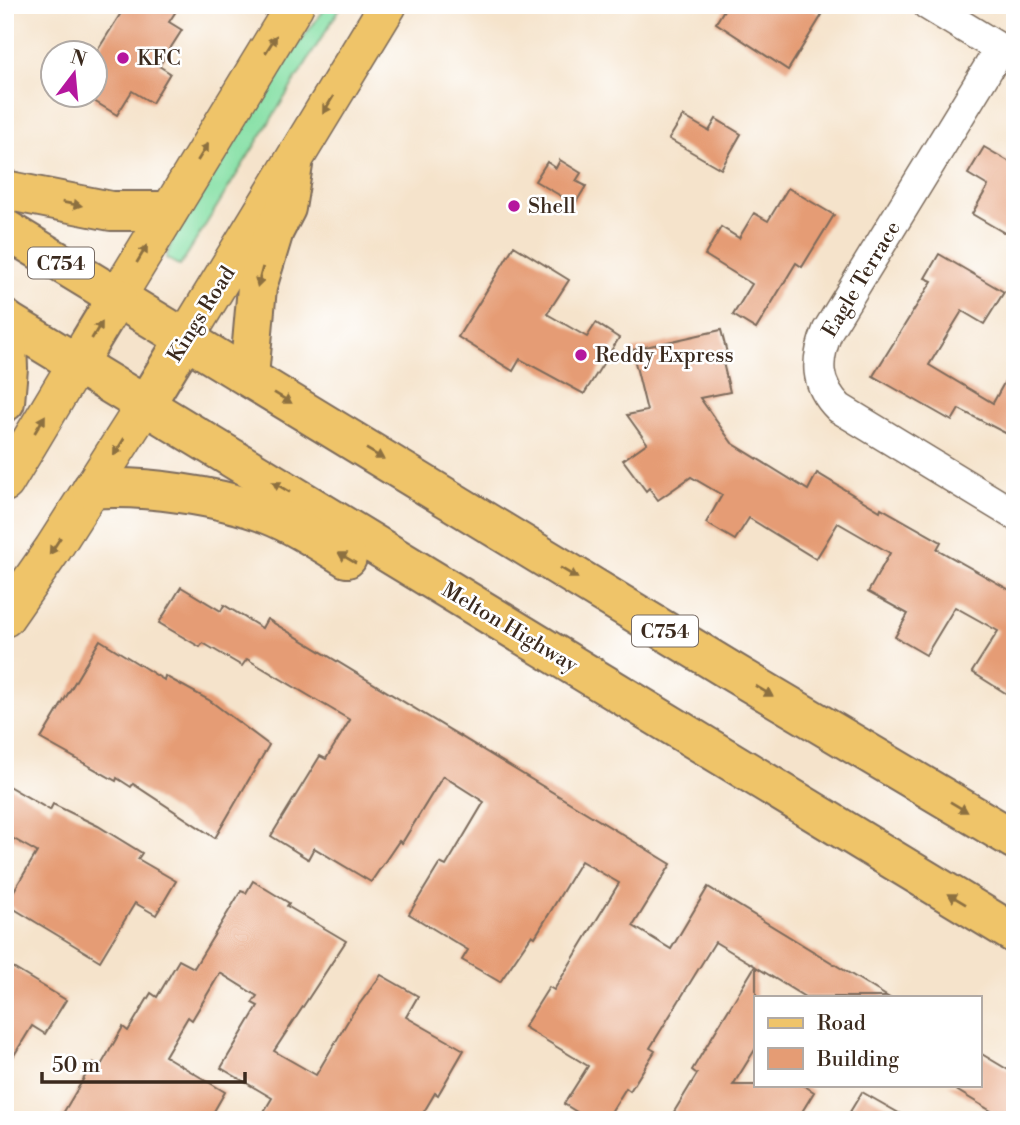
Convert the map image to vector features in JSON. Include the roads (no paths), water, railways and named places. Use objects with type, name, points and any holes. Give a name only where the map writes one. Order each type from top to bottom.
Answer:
[{"type":"highway","points":[[249,377],[257,287],[274,231],[286,208],[293,165]]},
{"type":"highway","points":[[5,190],[111,211],[167,211]]},
{"type":"highway","name":"C754","points":[[5,229],[1015,840]]},
{"type":"highway","points":[[77,363],[117,297]]},
{"type":"highway","points":[[5,320],[8,368],[5,402]]},
{"type":"highway","name":"Melton Highway","points":[[5,320],[1015,934]]},
{"type":"highway","name":"Kings Road","points":[[145,405],[186,339]]},
{"type":"highway","points":[[92,489],[136,487],[249,509],[273,517],[311,536],[532,670],[732,761]]},
{"type":"main road","points":[[117,297],[295,5]]},
{"type":"main road","name":"Kings Road","points":[[186,339],[388,5]]},
{"type":"main road","points":[[5,483],[77,363]]},
{"type":"main road","name":"Kings Road","points":[[5,618],[145,405]]},
{"type":"street","points":[[928,5],[1007,54]]},
{"type":"street","name":"Eagle Terrace","points":[[1007,54],[828,330],[818,366],[825,394],[839,408],[1015,515]]},
{"type":"place","name":"KFC","points":[[123,58]]},
{"type":"place","name":"Shell","points":[[514,206]]},
{"type":"place","name":"Reddy Express","points":[[581,355]]}]
